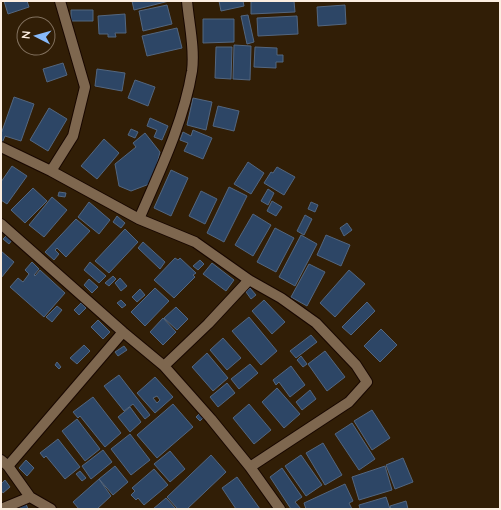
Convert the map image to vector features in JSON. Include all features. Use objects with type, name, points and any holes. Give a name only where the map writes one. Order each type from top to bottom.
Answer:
[{"type":"street","points":[[51,171],[73,136],[85,87],[60,1]]},
{"type":"street","points":[[140,219],[173,140],[184,105],[192,71],[192,51],[187,1]]},
{"type":"street","points":[[1,147],[51,171],[140,219],[195,242],[249,280],[281,298],[316,323],[356,365],[367,382],[349,402],[250,467]]},
{"type":"street","points":[[1,224],[123,332],[164,366],[211,419],[250,467],[280,509]]},
{"type":"street","points":[[164,366],[208,324],[249,280]]},
{"type":"street","points":[[51,509],[30,497],[4,463],[123,332]]},
{"type":"street","points":[[1,509],[30,497]]},
{"type":"building","points":[[4,1],[27,1],[29,7],[8,14]]},
{"type":"building","points":[[132,1],[169,1],[134,10]]},
{"type":"building","points":[[219,1],[243,1],[244,6],[221,11]]},
{"type":"building","points":[[251,1],[294,1],[295,12],[251,14]]},
{"type":"building","points":[[167,5],[172,24],[143,31],[139,11]]},
{"type":"building","points":[[345,5],[346,24],[318,26],[317,7]]},
{"type":"building","points":[[71,10],[93,10],[93,21],[71,21]]},
{"type":"building","points":[[125,14],[126,33],[115,33],[116,37],[108,37],[108,34],[99,34],[98,16]]},
{"type":"building","points":[[248,15],[254,42],[247,44],[241,16]]},
{"type":"building","points":[[297,16],[298,34],[258,36],[257,18]]},
{"type":"building","points":[[203,19],[234,19],[234,42],[203,43]]},
{"type":"building","points":[[177,28],[182,48],[147,56],[142,36]]},
{"type":"building","points":[[234,45],[251,46],[250,80],[233,79]]},
{"type":"building","points":[[216,47],[232,47],[231,79],[215,78]]},
{"type":"building","points":[[255,47],[277,48],[277,55],[283,55],[283,62],[276,62],[276,68],[254,67]]},
{"type":"building","points":[[63,63],[67,75],[47,82],[43,69]]},
{"type":"building","points":[[97,69],[125,73],[122,91],[95,86]]},
{"type":"building","points":[[135,80],[155,87],[148,106],[128,98]]},
{"type":"building","points":[[14,97],[34,104],[21,141],[5,136],[2,143],[1,134]]},
{"type":"building","points":[[193,98],[212,102],[206,130],[187,125]]},
{"type":"building","points":[[218,106],[239,111],[234,131],[213,126]]},
{"type":"building","points":[[49,108],[67,119],[48,151],[30,140]]},
{"type":"building","points":[[150,118],[168,126],[162,140],[154,137],[157,130],[147,126]]},
{"type":"building","points":[[131,129],[138,132],[135,138],[128,135]]},
{"type":"building","points":[[193,130],[212,138],[203,159],[184,151],[188,143],[180,140],[183,132],[191,136]]},
{"type":"building","points":[[145,133],[160,152],[152,183],[131,191],[119,186],[115,164],[136,147],[133,143]]},
{"type":"building","points":[[104,139],[119,153],[97,179],[81,166]]},
{"type":"building","points":[[248,162],[264,173],[251,194],[234,184]]},
{"type":"building","points":[[12,166],[27,176],[7,204],[1,200],[1,182]]},
{"type":"building","points":[[277,167],[295,177],[284,195],[264,183],[271,172],[273,173]]},
{"type":"building","points":[[171,170],[188,178],[171,216],[154,208]]},
{"type":"building","points":[[229,187],[247,196],[224,242],[207,233]]},
{"type":"building","points":[[33,188],[47,201],[25,223],[11,210]]},
{"type":"building","points":[[268,189],[274,193],[268,205],[261,201]]},
{"type":"building","points":[[201,191],[217,199],[205,224],[189,216]]},
{"type":"building","points":[[59,192],[66,193],[65,197],[58,196]]},
{"type":"building","points":[[52,197],[67,210],[44,237],[29,225]]},
{"type":"building","points":[[272,201],[282,207],[276,216],[267,211]]},
{"type":"building","points":[[89,202],[110,220],[99,234],[78,217]]},
{"type":"building","points":[[311,202],[318,205],[315,212],[308,209]]},
{"type":"building","points":[[253,214],[271,225],[253,256],[235,245]]},
{"type":"building","points":[[305,215],[312,219],[304,235],[297,231]]},
{"type":"building","points":[[117,216],[125,223],[121,228],[113,222]]},
{"type":"building","points":[[76,219],[90,231],[66,257],[57,248],[55,250],[59,254],[54,260],[45,252]]},
{"type":"building","points":[[347,223],[352,230],[344,236],[340,228]]},
{"type":"building","points":[[275,228],[294,238],[276,272],[257,262]]},
{"type":"building","points":[[125,229],[138,242],[109,273],[95,261]]},
{"type":"building","points":[[7,235],[12,240],[9,244],[3,239]]},
{"type":"building","points":[[301,235],[317,244],[295,286],[279,277]]},
{"type":"building","points":[[326,235],[350,245],[341,266],[317,255]]},
{"type":"building","points":[[143,242],[165,262],[160,269],[138,248]]},
{"type":"building","points":[[1,251],[14,262],[1,278]]},
{"type":"building","points":[[175,258],[178,260],[180,258],[196,273],[193,275],[195,277],[174,298],[154,280]]},
{"type":"building","points":[[200,260],[204,264],[198,270],[193,266]]},
{"type":"building","points":[[32,262],[39,269],[34,275],[35,276],[40,270],[65,293],[44,317],[10,287],[18,278],[23,282],[29,274],[25,270]]},
{"type":"building","points":[[90,262],[106,276],[99,283],[84,270]]},
{"type":"building","points":[[212,263],[234,280],[226,291],[203,274]]},
{"type":"building","points":[[309,264],[325,272],[307,306],[291,297]]},
{"type":"building","points":[[349,270],[365,284],[335,317],[320,303]]},
{"type":"building","points":[[113,276],[116,279],[109,286],[105,283]]},
{"type":"building","points":[[120,278],[127,286],[121,291],[115,283]]},
{"type":"building","points":[[89,279],[98,287],[92,293],[84,285]]},
{"type":"building","points":[[155,288],[169,301],[145,326],[131,312]]},
{"type":"building","points":[[250,288],[256,295],[251,299],[246,292]]},
{"type":"building","points":[[140,289],[145,295],[137,302],[132,297]]},
{"type":"building","points":[[121,300],[126,305],[122,308],[117,303]]},
{"type":"building","points":[[264,300],[285,322],[272,334],[252,311]]},
{"type":"building","points":[[367,302],[375,311],[351,335],[342,327]]},
{"type":"building","points":[[81,303],[86,308],[79,315],[74,310]]},
{"type":"building","points":[[57,306],[62,310],[52,322],[46,317]]},
{"type":"building","points":[[176,307],[188,319],[177,330],[164,318]]},
{"type":"building","points":[[249,317],[277,351],[261,365],[232,331]]},
{"type":"building","points":[[163,318],[176,332],[163,345],[150,332]]},
{"type":"building","points":[[98,320],[110,332],[103,339],[91,327]]},
{"type":"building","points":[[381,329],[397,345],[380,362],[364,346]]},
{"type":"building","points":[[311,335],[317,342],[296,358],[290,351]]},
{"type":"building","points":[[223,338],[241,358],[227,370],[210,350]]},
{"type":"building","points":[[84,345],[90,351],[77,364],[70,358]]},
{"type":"building","points":[[124,346],[127,350],[118,356],[115,352]]},
{"type":"building","points":[[325,351],[345,377],[327,391],[308,364]]},
{"type":"building","points":[[207,353],[228,378],[213,391],[192,367]]},
{"type":"building","points":[[301,356],[307,364],[303,367],[297,360]]},
{"type":"building","points":[[57,362],[61,367],[59,369],[55,365]]},
{"type":"building","points":[[250,364],[258,373],[239,389],[231,379]]},
{"type":"building","points":[[291,366],[305,385],[290,397],[279,382],[276,385],[273,380]]},
{"type":"building","points":[[119,375],[150,415],[145,419],[133,404],[124,411],[104,386]]},
{"type":"building","points":[[155,377],[173,397],[155,413],[137,393]],"holes":[[[157,396],[160,400],[157,403],[153,398]]]},
{"type":"building","points":[[227,383],[235,393],[218,407],[210,397]]},
{"type":"building","points":[[277,388],[300,414],[284,428],[262,402]]},
{"type":"building","points":[[310,390],[316,399],[302,410],[296,402]]},
{"type":"building","points":[[93,397],[121,433],[105,447],[80,416],[78,418],[73,412]]},
{"type":"building","points":[[173,404],[193,427],[157,458],[137,435]]},
{"type":"building","points":[[249,404],[271,430],[254,444],[233,418]]},
{"type":"building","points":[[130,407],[141,422],[130,432],[118,417]]},
{"type":"building","points":[[372,410],[390,438],[372,450],[354,421]]},
{"type":"building","points":[[199,414],[203,418],[200,421],[196,417]]},
{"type":"building","points":[[77,419],[100,449],[85,461],[62,431]]},
{"type":"building","points":[[352,423],[375,459],[359,470],[335,434]]},
{"type":"building","points":[[130,434],[150,460],[131,475],[111,449]]},
{"type":"building","points":[[58,439],[80,467],[65,479],[46,456],[44,458],[40,453]]},
{"type":"building","points":[[323,443],[342,475],[325,485],[306,453]]},
{"type":"building","points":[[103,450],[112,462],[91,479],[82,466]]},
{"type":"building","points":[[170,451],[185,469],[170,482],[154,464]]},
{"type":"building","points":[[211,455],[226,472],[187,509],[178,509],[167,497]]},
{"type":"building","points":[[301,455],[322,485],[306,496],[285,466]]},
{"type":"building","points":[[403,458],[413,482],[395,489],[386,465]]},
{"type":"building","points":[[26,460],[34,468],[27,476],[19,468]]},
{"type":"building","points":[[115,466],[128,482],[113,495],[99,479]]},
{"type":"building","points":[[385,466],[392,490],[359,500],[352,477]]},
{"type":"building","points":[[282,468],[302,497],[295,502],[301,509],[291,509],[270,477]]},
{"type":"building","points":[[154,469],[168,485],[144,505],[138,498],[136,500],[131,495],[135,491],[132,488]]},
{"type":"building","points":[[80,471],[86,478],[82,481],[76,474]]},
{"type":"building","points":[[237,477],[260,509],[236,509],[222,488]]},
{"type":"building","points":[[99,479],[111,496],[97,509],[79,509],[73,502]]},
{"type":"building","points":[[5,480],[10,487],[3,493],[1,490],[1,484]]},
{"type":"building","points":[[345,484],[353,501],[349,503],[352,509],[306,509],[304,503]]},
{"type":"building","points":[[386,497],[390,509],[360,509],[359,505]]},
{"type":"building","points":[[166,498],[176,509],[153,509]]},
{"type":"building","points":[[406,501],[408,509],[391,509],[390,506]]},
{"type":"building","points":[[26,504],[28,509],[17,509]]}]
